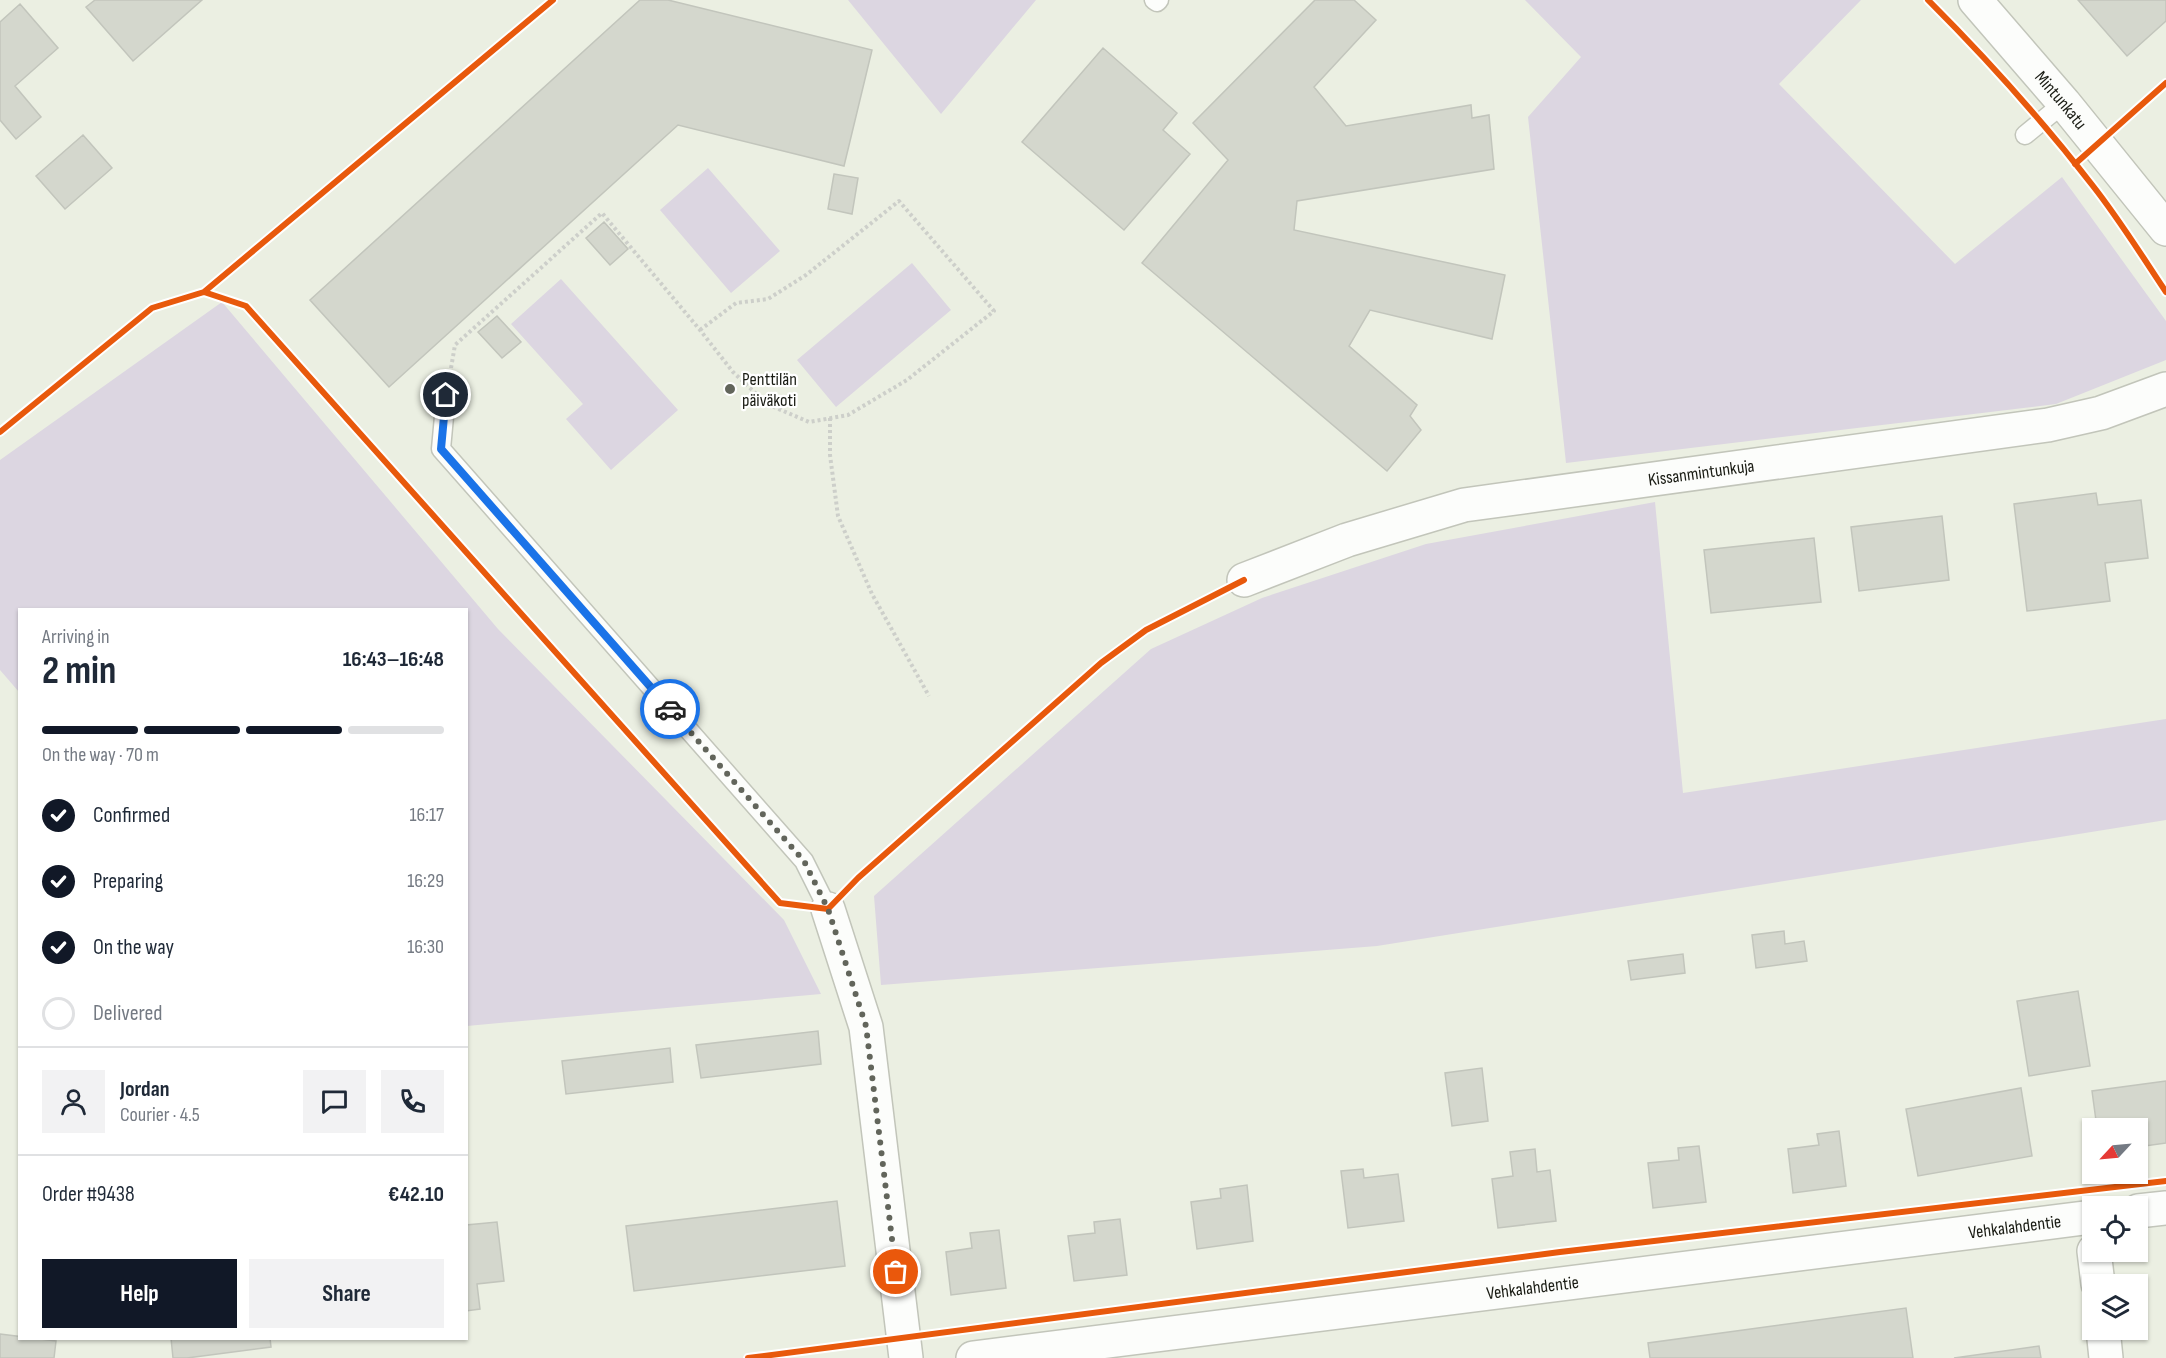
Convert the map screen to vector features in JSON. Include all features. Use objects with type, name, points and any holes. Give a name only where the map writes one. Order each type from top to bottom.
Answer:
[{"type":"street","name":"Mintunkatu","points":[[1975,0],[2064,103],[2166,230]]},
{"type":"street","name":"Kissanmintunkuja","points":[[1244,580],[1347,540],[1464,506],[2048,425],[2101,413],[2166,389]]},
{"type":"street","points":[[828,909],[866,1026],[906,1358]]},
{"type":"street","points":[[2148,1210],[2166,1208]]},
{"type":"street","name":"Vehkalahdentie","points":[[972,1358],[2082,1225]]},
{"type":"street","points":[[2104,1340],[2106,1358]]},
{"type":"lane","points":[[2025,135],[2064,103]]},
{"type":"lane","points":[[446,395],[441,449],[804,861],[828,909]]},
{"type":"path","points":[[446,395],[455,345],[602,213],[733,372],[767,404],[809,422],[848,415],[907,380],[994,311],[899,201],[806,275],[768,299],[736,303],[700,330]]},
{"type":"path","points":[[830,418],[830,455],[838,516],[872,594],[929,696]]},
{"type":"shaded area","points":[[848,0],[1036,0],[941,114]]},
{"type":"shaded area","points":[[1525,0],[1861,0],[1779,84],[1955,264],[2062,177],[2166,321],[2166,360],[2056,404],[1566,463],[1528,117],[1581,57]]},
{"type":"shaded area","points":[[708,168],[780,251],[731,293],[660,210]]},
{"type":"shaded area","points":[[912,263],[951,310],[836,407],[797,360]]},
{"type":"shaded area","points":[[561,279],[678,410],[611,470],[566,419],[583,404],[511,324]]},
{"type":"shaded area","points":[[222,302],[498,629],[784,920],[821,994],[468,1026],[468,608],[18,608],[18,691],[0,670],[0,460]]},
{"type":"shaded area","points":[[1655,502],[1683,793],[2166,719],[2166,820],[1377,946],[881,985],[874,896],[1151,649],[1262,598],[1426,544]]},
{"type":"building","points":[[95,0],[202,0],[133,61],[86,7]]},
{"type":"building","points":[[640,0],[668,0],[872,50],[844,166],[678,125],[389,387],[310,300]]},
{"type":"building","points":[[1315,0],[1354,0],[1376,20],[1314,87],[1346,126],[1471,105],[1472,118],[1489,115],[1494,169],[1297,201],[1294,230],[1505,275],[1492,339],[1370,310],[1349,346],[1417,405],[1410,416],[1421,430],[1387,471],[1142,263],[1228,160],[1193,123]]},
{"type":"building","points":[[2078,0],[2166,0],[2166,21],[2127,56]]},
{"type":"building","points":[[20,4],[58,48],[15,86],[41,117],[16,139],[0,120],[0,22]]},
{"type":"building","points":[[1103,48],[1177,113],[1163,130],[1190,154],[1124,230],[1022,142]]},
{"type":"building","points":[[83,135],[112,168],[65,209],[36,176]]},
{"type":"building","points":[[834,174],[858,178],[852,214],[828,209]]},
{"type":"building","points":[[604,222],[628,249],[610,265],[586,238]]},
{"type":"building","points":[[497,316],[521,342],[502,358],[478,332]]},
{"type":"building","points":[[2096,493],[2098,505],[2141,500],[2148,558],[2105,563],[2110,601],[2027,611],[2014,504]]},
{"type":"building","points":[[1942,516],[1949,580],[1859,591],[1851,527]]},
{"type":"building","points":[[1814,538],[1821,602],[1711,613],[1704,550]]},
{"type":"building","points":[[1784,931],[1785,944],[1804,941],[1807,961],[1756,968],[1752,935]]},
{"type":"building","points":[[1683,954],[1685,973],[1631,980],[1628,961]]},
{"type":"building","points":[[2078,991],[2090,1066],[2029,1076],[2017,1001]]},
{"type":"building","points":[[818,1031],[821,1064],[701,1078],[696,1045]]},
{"type":"building","points":[[670,1048],[673,1082],[566,1094],[562,1061]]},
{"type":"building","points":[[1482,1068],[1488,1121],[1452,1126],[1445,1073]]},
{"type":"building","points":[[2166,1081],[2166,1143],[2148,1146],[2148,1118],[2096,1118],[2092,1091]]},
{"type":"building","points":[[2021,1088],[2032,1156],[1918,1176],[1906,1109]]},
{"type":"building","points":[[1839,1131],[1846,1186],[1793,1193],[1788,1149],[1819,1145],[1817,1134]]},
{"type":"building","points":[[1699,1146],[1706,1202],[1653,1208],[1648,1163],[1679,1160],[1678,1148]]},
{"type":"building","points":[[1535,1149],[1537,1172],[1550,1170],[1556,1221],[1498,1228],[1492,1179],[1513,1176],[1510,1152]]},
{"type":"building","points":[[1363,1169],[1364,1178],[1398,1174],[1404,1221],[1348,1228],[1341,1171]]},
{"type":"building","points":[[1247,1185],[1253,1241],[1197,1249],[1191,1202],[1221,1198],[1220,1189]]},
{"type":"building","points":[[837,1201],[845,1266],[634,1291],[626,1226]]},
{"type":"building","points":[[1120,1219],[1127,1275],[1074,1281],[1068,1236],[1095,1233],[1094,1222]]},
{"type":"building","points":[[497,1222],[504,1281],[477,1284],[480,1309],[468,1311],[468,1225]]},
{"type":"building","points":[[999,1230],[1006,1288],[951,1295],[946,1252],[972,1248],[970,1233]]},
{"type":"building","points":[[1906,1308],[1913,1358],[1650,1358],[1648,1343]]},
{"type":"building","points":[[0,1334],[18,1336],[18,1340],[56,1341],[54,1358],[0,1358]]},
{"type":"building","points":[[171,1340],[270,1340],[271,1347],[173,1358]]},
{"type":"building","points":[[2039,1346],[2041,1358],[1954,1358]]},
{"type":"cycle path","points":[[0,432],[152,308],[204,292],[553,0]]},
{"type":"cycle path","points":[[1928,0],[2014,90],[2074,161],[2112,211],[2166,292]]},
{"type":"cycle path","points":[[2075,164],[2166,83]]},
{"type":"cycle path","points":[[204,292],[246,306],[780,903],[828,909],[858,878],[1101,663],[1146,630],[1244,580]]},
{"type":"cycle path","points":[[748,1358],[1560,1252],[2166,1181]]},
{"type":"way so far","points":[[670,709],[804,861],[828,909],[866,1026],[896,1272]]},
{"type":"place","name":"Penttilän päiväkoti","points":[[730,389]]},
{"type":"route","points":[[446,395],[441,449],[670,709]]}]
